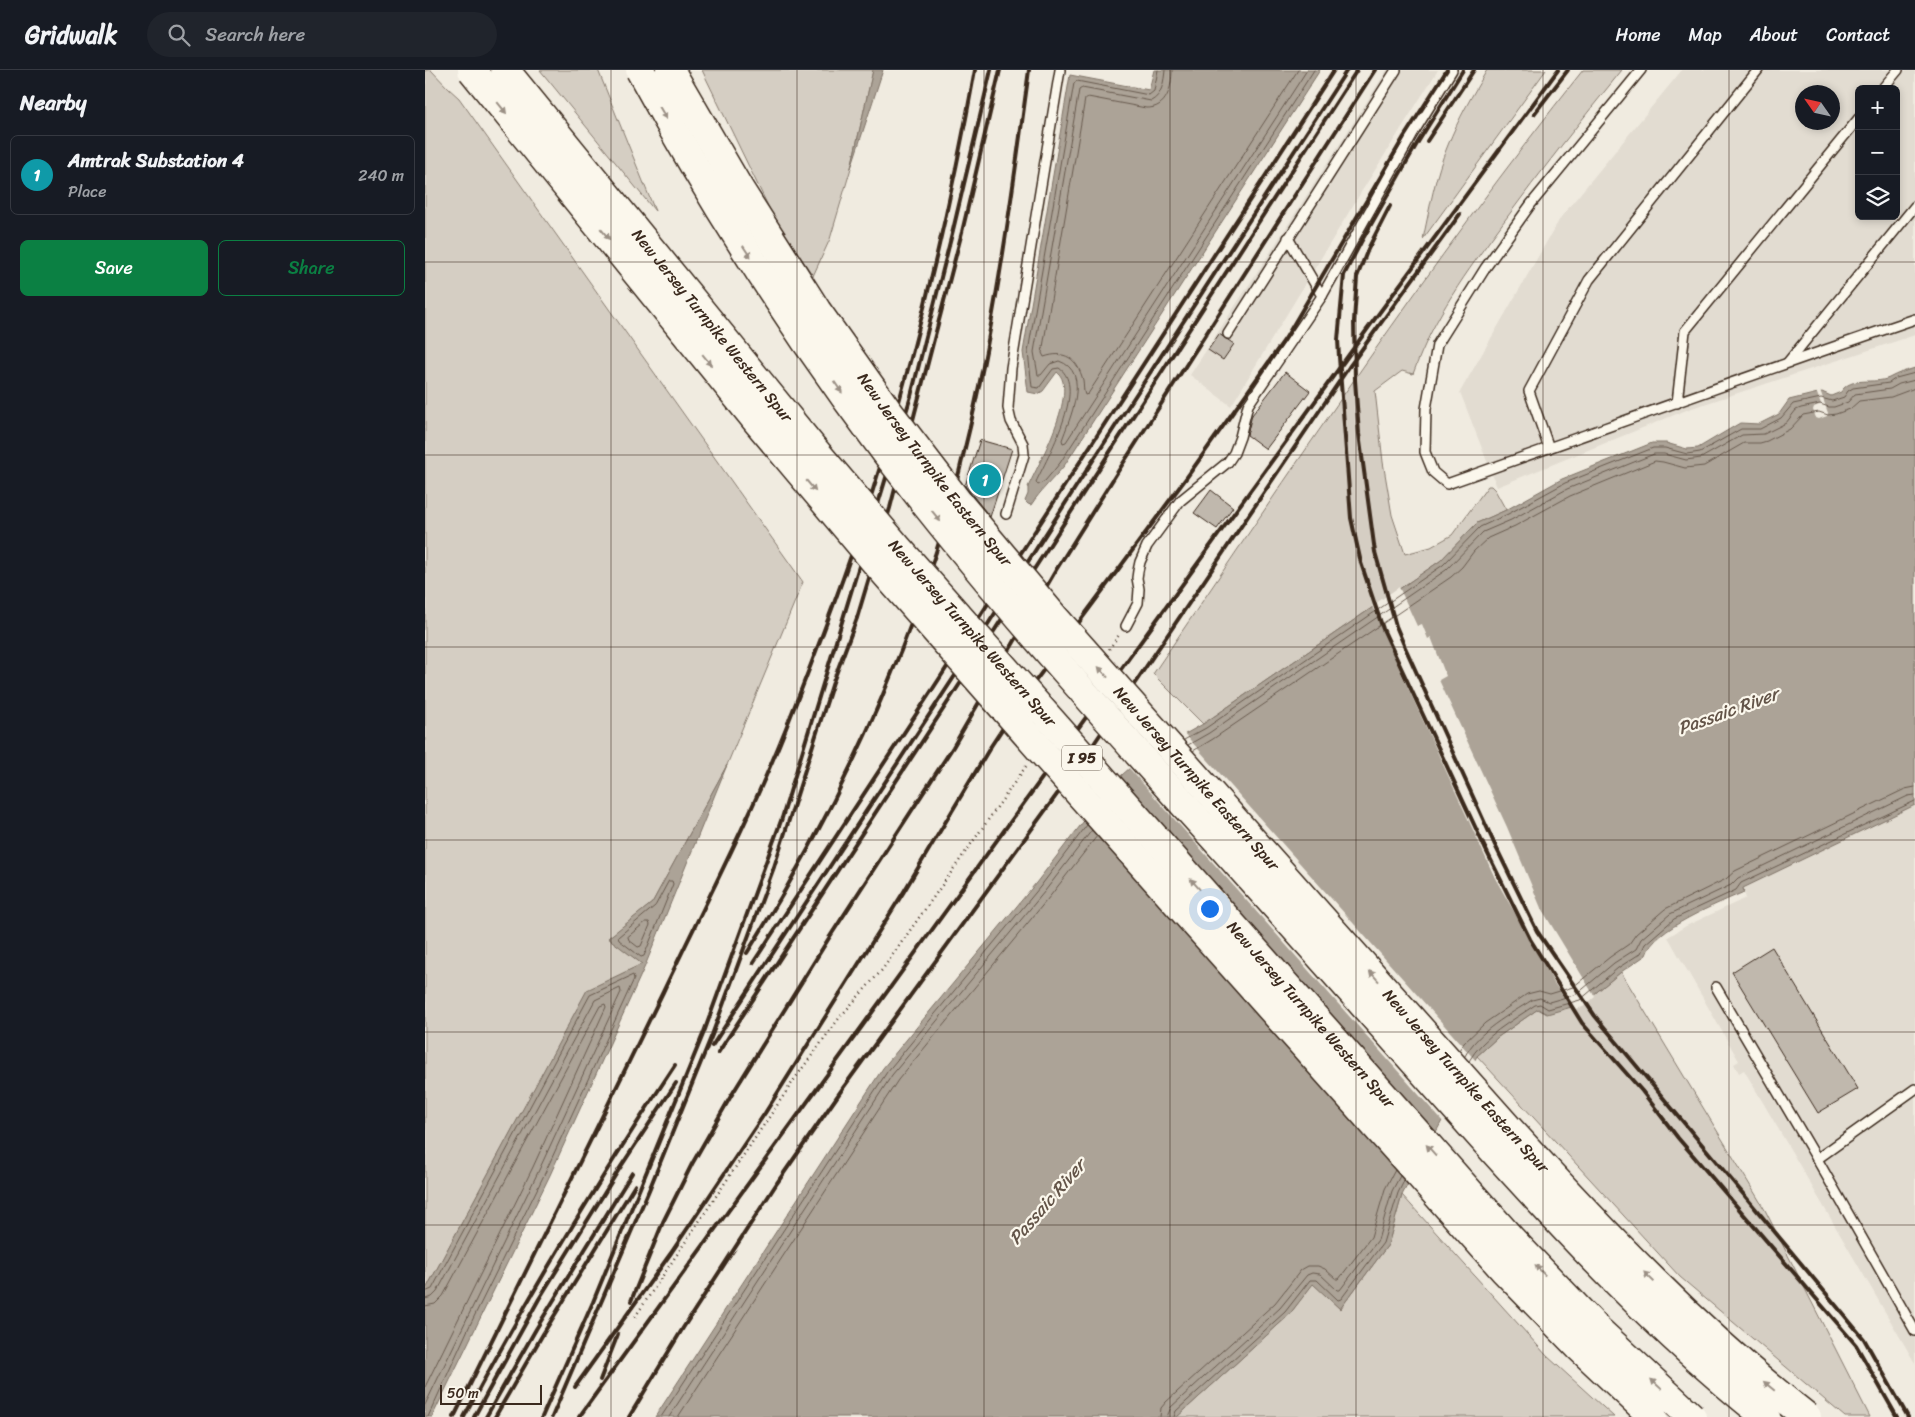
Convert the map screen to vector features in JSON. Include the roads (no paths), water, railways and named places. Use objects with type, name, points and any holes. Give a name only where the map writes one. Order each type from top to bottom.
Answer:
[{"type":"highway","name":"New Jersey Turnpike Western Spur","points":[[472,70],[798,471],[951,649],[1497,1262],[1579,1347],[1653,1417]]},
{"type":"highway","name":"New Jersey Turnpike Western Spur","points":[[505,70],[818,455],[974,636],[1512,1240],[1597,1329],[1692,1417]]},
{"type":"highway","name":"New Jersey Turnpike Eastern Spur","points":[[640,70],[711,194],[800,332],[885,452],[993,587],[1541,1203],[1652,1317],[1698,1360],[1766,1417]]},
{"type":"highway","name":"New Jersey Turnpike Eastern Spur","points":[[670,70],[744,197],[817,311],[910,441],[1024,583],[1510,1130],[1595,1222],[1650,1279],[1701,1327],[1807,1417]]},
{"type":"lane","points":[[1006,514],[1023,455],[1023,444],[1011,421],[1009,408],[1011,368],[1060,70]]},
{"type":"lane","points":[[1228,334],[1396,70]]},
{"type":"lane","points":[[1126,626],[1138,603],[1138,570],[1147,546],[1179,501],[1228,462],[1234,453],[1248,405],[1322,296],[1412,136],[1452,70]]},
{"type":"lane","points":[[1641,70],[1531,204],[1486,267],[1437,345],[1426,409],[1425,452],[1433,472],[1447,484],[1677,404],[1788,362],[1915,319]]},
{"type":"lane","points":[[1549,448],[1529,392],[1589,280],[1758,70]]},
{"type":"lane","points":[[1885,85],[1898,70]]},
{"type":"lane","points":[[1677,404],[1685,331],[1855,123]]},
{"type":"lane","points":[[1788,362],[1915,206]]},
{"type":"lane","points":[[1288,238],[1322,296]]},
{"type":"lane","points":[[1716,987],[1817,1158],[1915,1331]]},
{"type":"lane","points":[[1817,1158],[1915,1089]]},
{"type":"water","points":[[873,70],[883,70],[851,168]]},
{"type":"water","points":[[1154,70],[1320,70],[1064,466],[1031,505],[1025,501],[1028,487],[1055,428],[1064,394],[1063,381],[1057,372],[1043,391],[1038,394],[1028,392],[1023,352],[1070,75],[1149,90]]},
{"type":"water","name":"Passaic River","points":[[1915,368],[1915,805],[1743,888],[1744,892],[1688,918],[1661,936],[1651,945],[1646,955],[1621,972],[1582,1004],[1547,1014],[1538,1009],[1498,1037],[1477,1056],[1402,1195],[1388,1245],[1340,1309],[1313,1284],[1289,1315],[1177,1417],[655,1417],[883,1068],[1036,883],[1114,782],[1139,760],[1203,724],[1440,561],[1477,523],[1506,510],[1562,479],[1652,443],[1666,443],[1687,449],[1698,448],[1740,423],[1759,424],[1779,414],[1789,400],[1822,392],[1831,396],[1857,382],[1883,380]]},
{"type":"water","points":[[727,765],[645,966],[550,1175],[432,1417],[425,1417],[425,1291],[587,990],[642,964],[608,938],[652,903]]},
{"type":"railway","points":[[454,1417],[727,861],[772,762],[811,664],[859,533],[908,369],[945,220],[975,70]]},
{"type":"railway","points":[[542,1417],[593,1302],[704,1032],[782,818],[911,396],[991,70]]},
{"type":"railway","points":[[552,1417],[649,1190],[712,1035],[774,867],[833,682],[857,618],[890,508],[962,232],[1000,70]]},
{"type":"railway","points":[[747,953],[819,829],[851,765],[908,633],[932,565],[953,496],[980,383],[996,294],[1029,70]]},
{"type":"railway","points":[[753,963],[1334,70]]},
{"type":"railway","points":[[712,1046],[958,671],[1347,70]]},
{"type":"railway","points":[[718,1053],[965,676],[1357,70]]},
{"type":"railway","points":[[631,1301],[663,1222],[692,1164],[731,1096],[829,938],[953,747],[1056,570],[1115,476],[1375,70]]},
{"type":"railway","points":[[575,1387],[671,1253],[765,1113],[903,893],[991,746],[1022,699],[1187,477],[1285,339],[1404,137],[1447,70]]},
{"type":"railway","points":[[1463,70],[1418,142],[1344,275],[1338,340],[1339,357],[1351,518],[1361,563],[1383,629],[1485,848],[1530,939],[1582,1023],[1642,1091],[1678,1138],[1856,1345],[1897,1417]]},
{"type":"railway","points":[[1427,141],[1474,70]]},
{"type":"railway","points":[[579,1417],[1374,320],[1558,70]]},
{"type":"railway","points":[[1534,114],[1568,70]]},
{"type":"railway","points":[[1390,206],[1368,249],[1357,277],[1354,321],[1355,380],[1359,434],[1375,552],[1396,626],[1404,645],[1494,843],[1537,931],[1595,1016],[1864,1339],[1908,1417]]},
{"type":"railway","points":[[629,1417],[683,1328],[777,1183],[843,1088],[1093,745],[1349,367],[1460,214]]},
{"type":"railway","points":[[464,1417],[513,1327],[565,1238],[675,1065]]},
{"type":"railway","points":[[474,1417],[539,1299],[618,1171],[676,1083]]},
{"type":"railway","points":[[486,1417],[536,1329],[632,1173]]},
{"type":"railway","points":[[495,1417],[543,1334],[635,1185]]},
{"type":"railway","points":[[600,1380],[618,1334]]},
{"type":"place","name":"Amtrak Substation 4","points":[[985,480]]}]
